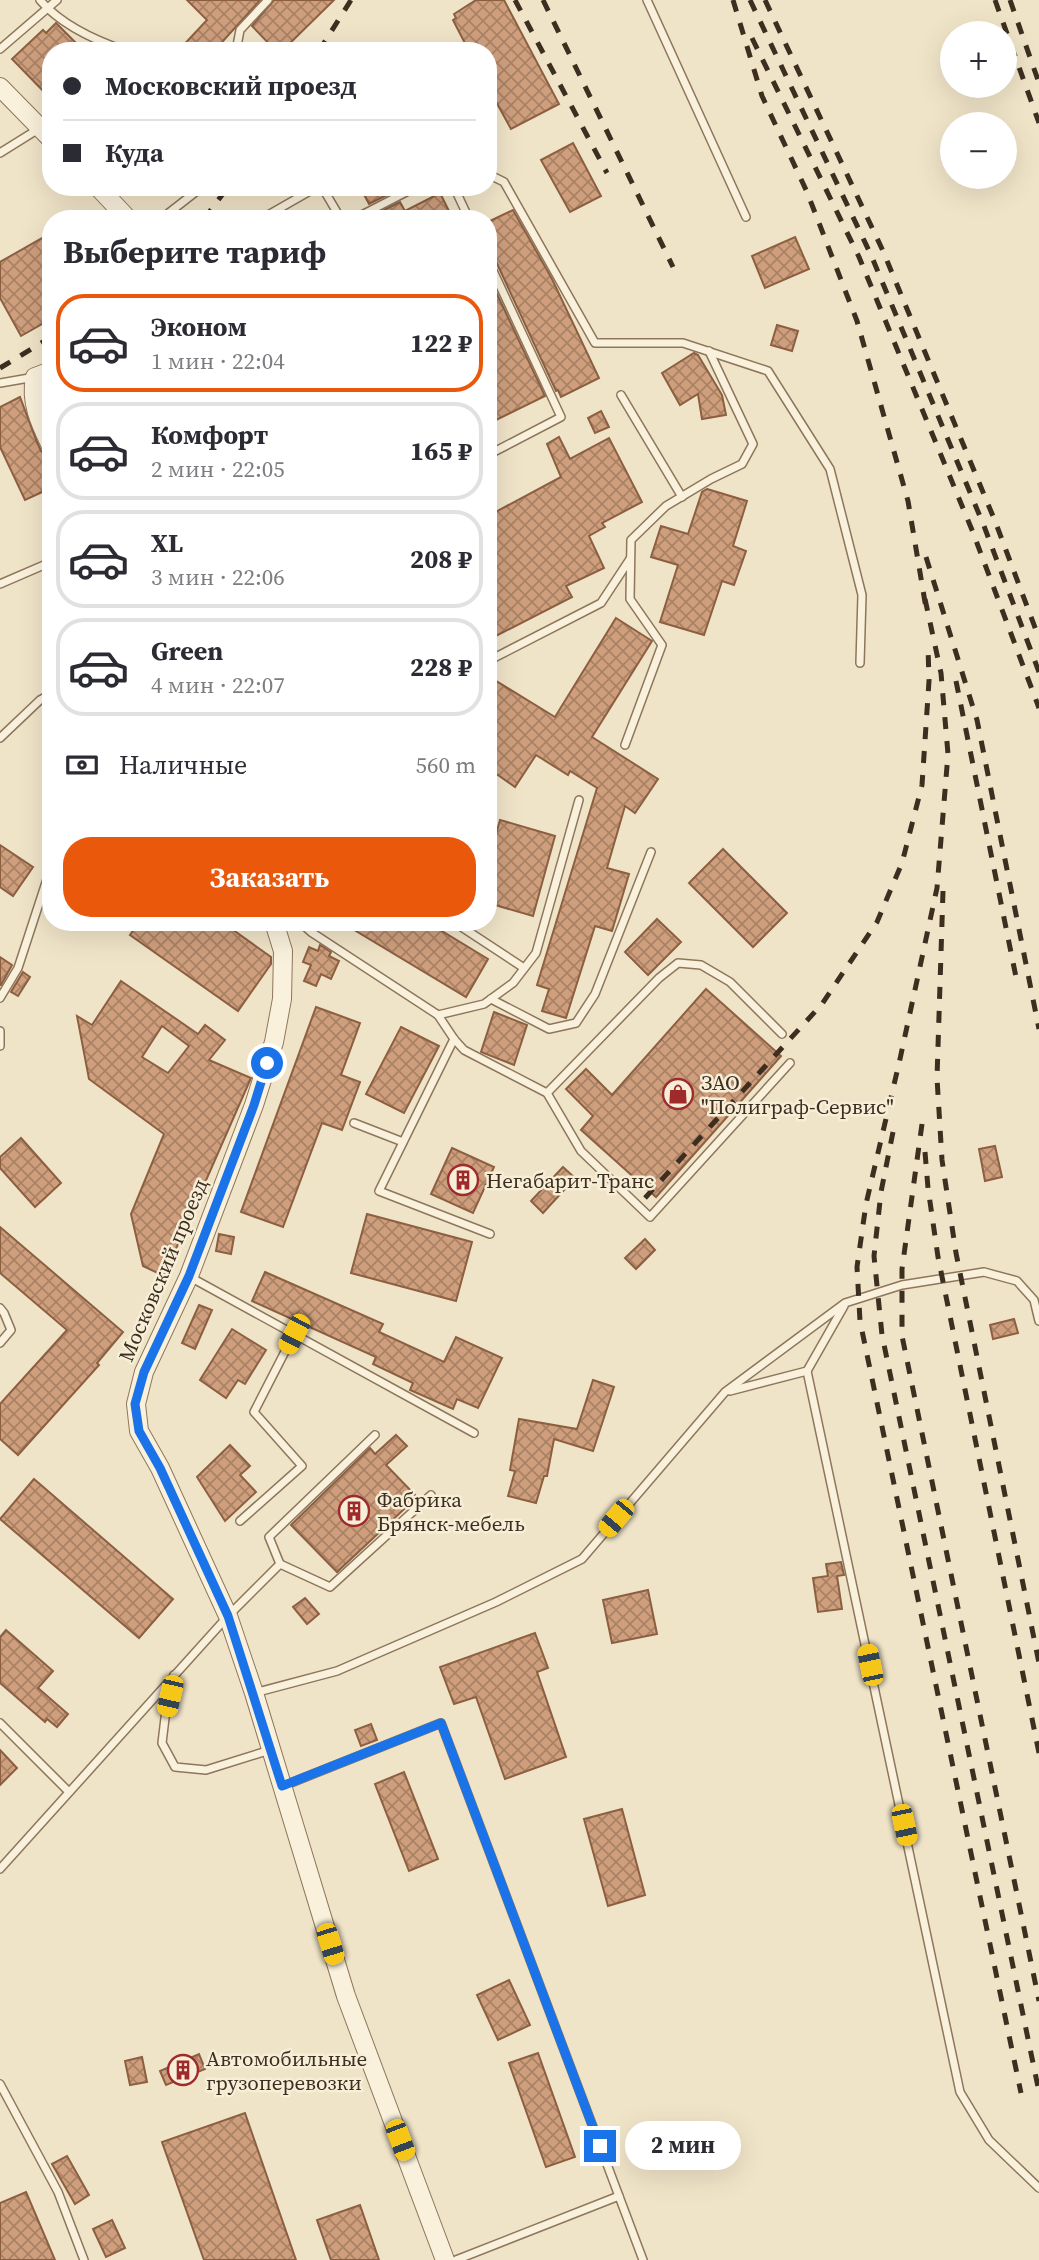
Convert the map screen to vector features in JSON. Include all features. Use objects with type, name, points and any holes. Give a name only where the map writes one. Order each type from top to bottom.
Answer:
[{"type":"street","points":[[0,87],[42,129]]},
{"type":"street","points":[[106,196],[120,210]]},
{"type":"street","points":[[42,376],[33,390],[36,415],[42,427]]},
{"type":"street","name":"Московский проезд","points":[[277,931],[283,951],[283,963],[282,999],[274,1042],[254,1105],[189,1276],[144,1372],[135,1404],[139,1431],[160,1468],[228,1616],[254,1692],[346,1996],[445,2260]]},
{"type":"lane","points":[[40,0],[46,8],[100,42]]},
{"type":"lane","points":[[0,49],[57,0]]},
{"type":"lane","points":[[238,42],[240,30],[268,0]]},
{"type":"lane","points":[[647,0],[746,218]]},
{"type":"lane","points":[[0,153],[42,135]]},
{"type":"lane","points":[[497,178],[504,182],[594,343],[683,343],[768,371],[831,469],[862,595],[860,663]]},
{"type":"lane","points":[[173,210],[190,196]]},
{"type":"lane","points":[[277,210],[301,196]]},
{"type":"lane","points":[[371,210],[399,196]]},
{"type":"lane","points":[[497,279],[561,416],[497,450]]},
{"type":"lane","points":[[625,745],[662,645],[630,599],[631,540],[666,506],[742,464],[752,444],[709,351]]},
{"type":"lane","points":[[0,383],[42,374]]},
{"type":"lane","points":[[621,396],[682,497]]},
{"type":"lane","points":[[497,656],[601,603],[631,558]]},
{"type":"lane","points":[[0,584],[42,566]]},
{"type":"lane","points":[[0,738],[42,699]]},
{"type":"lane","points":[[438,1015],[484,1004],[513,983],[536,953],[579,800]]},
{"type":"lane","points":[[491,999],[549,1029],[576,1023],[595,994],[651,852]]},
{"type":"lane","points":[[0,998],[18,968],[42,895]]},
{"type":"lane","points":[[310,931],[438,1015],[453,1039],[464,1050],[547,1093],[581,1151],[650,1217],[790,1063]]},
{"type":"lane","points":[[468,931],[524,968]]},
{"type":"lane","points":[[547,1093],[659,978],[678,963],[701,965],[730,982],[782,1034]]},
{"type":"lane","points":[[0,1031],[0,1046]]},
{"type":"lane","points":[[453,1039],[379,1191],[490,1234]]},
{"type":"lane","points":[[354,1123],[403,1142]]},
{"type":"lane","points":[[254,1692],[337,1671],[496,1602],[582,1559],[725,1392],[845,1303],[902,1285],[984,1272],[1017,1281],[1034,1300],[1039,1321]]},
{"type":"lane","points":[[189,1276],[474,1433]]},
{"type":"lane","points":[[845,1303],[807,1371],[960,2092],[989,2140],[1039,2188]]},
{"type":"lane","points":[[0,1308],[10,1330],[0,1343]]},
{"type":"lane","points":[[240,1521],[302,1466],[254,1412],[294,1334]]},
{"type":"lane","points":[[725,1392],[807,1371]]},
{"type":"lane","points":[[375,1435],[269,1537],[280,1564],[330,1587],[431,1496]]},
{"type":"lane","points":[[0,1869],[228,1616],[280,1564]]},
{"type":"lane","points":[[174,1675],[162,1743],[175,1767],[206,1770],[271,1749]]},
{"type":"lane","points":[[282,1786],[441,1723],[643,2260]]},
{"type":"lane","points":[[0,1724],[69,1792]]},
{"type":"lane","points":[[0,2084],[58,2192],[84,2260]]},
{"type":"lane","points":[[456,2260],[619,2196]]},
{"type":"building","points":[[187,0],[260,0],[222,42],[186,42],[207,20]]},
{"type":"building","points":[[274,0],[334,0],[291,42],[267,42],[252,26]]},
{"type":"building","points":[[476,0],[504,0],[559,104],[511,129],[497,103],[497,42],[464,42],[453,20],[456,18],[454,14]]},
{"type":"building","points":[[56,23],[75,42],[42,42],[42,90],[12,59],[43,30],[46,33]]},
{"type":"building","points":[[573,143],[601,196],[570,212],[541,160]]},
{"type":"building","points":[[365,196],[385,196],[369,204]]},
{"type":"building","points":[[434,196],[442,196],[448,210],[407,210]]},
{"type":"building","points":[[400,202],[404,210],[384,210]]},
{"type":"building","points":[[513,210],[552,279],[599,378],[561,397],[497,263],[497,218]]},
{"type":"building","points":[[795,237],[809,269],[765,288],[752,256]]},
{"type":"building","points":[[42,238],[42,324],[21,336],[0,298],[0,262]]},
{"type":"building","points":[[497,294],[545,396],[497,420]]},
{"type":"building","points":[[777,325],[798,331],[792,351],[771,345]]},
{"type":"building","points":[[694,353],[698,355],[722,395],[726,415],[702,419],[698,394],[680,405],[662,373]]},
{"type":"building","points":[[20,397],[42,452],[42,492],[25,500],[0,447],[0,407]]},
{"type":"building","points":[[601,411],[609,427],[595,433],[588,418]]},
{"type":"building","points":[[559,437],[570,459],[609,438],[642,502],[602,523],[605,527],[589,536],[604,568],[566,586],[572,597],[497,635],[497,511],[561,477],[547,444]]},
{"type":"building","points":[[707,489],[747,501],[733,546],[746,551],[734,585],[722,581],[704,635],[660,622],[678,565],[651,557],[661,526],[688,534],[702,492]]},
{"type":"building","points":[[616,618],[652,641],[592,737],[658,779],[635,813],[625,806],[607,868],[629,874],[612,931],[595,926],[566,1018],[542,1011],[549,989],[537,985],[597,788],[570,771],[568,775],[536,755],[515,787],[497,774],[497,682],[555,717]]},
{"type":"building","points":[[500,820],[555,836],[533,916],[497,906],[497,831]]},
{"type":"building","points":[[0,845],[33,867],[13,896],[0,887]]},
{"type":"building","points":[[723,849],[787,913],[753,947],[689,883]]},
{"type":"building","points":[[657,919],[681,942],[648,975],[625,952]]},
{"type":"building","points":[[133,931],[235,931],[271,957],[271,964],[238,1011],[130,935]]},
{"type":"building","points":[[356,931],[442,931],[488,959],[466,997]]},
{"type":"building","points":[[320,945],[331,952],[329,956],[339,961],[331,979],[321,974],[316,986],[304,981],[311,965],[303,962],[309,947],[318,951]]},
{"type":"building","points":[[0,957],[12,965],[1,985],[0,985]]},
{"type":"building","points":[[23,972],[30,977],[18,996],[11,992]]},
{"type":"building","points":[[121,981],[198,1034],[205,1025],[225,1040],[209,1060],[251,1078],[164,1276],[143,1266],[131,1214],[164,1134],[89,1079],[77,1016],[92,1025]],"holes":[[[162,1026],[189,1046],[168,1073],[142,1057]]]},
{"type":"building","points":[[706,989],[781,1056],[656,1197],[581,1130],[593,1116],[566,1089],[586,1069],[612,1095]]},
{"type":"building","points":[[316,1007],[360,1023],[341,1075],[360,1082],[342,1130],[322,1123],[283,1227],[241,1212]]},
{"type":"building","points":[[494,1012],[527,1025],[514,1065],[481,1052]]},
{"type":"building","points":[[401,1027],[439,1046],[404,1113],[366,1094]]},
{"type":"building","points":[[21,1138],[61,1183],[35,1207],[0,1168],[0,1157]]},
{"type":"building","points":[[995,1146],[1002,1177],[985,1181],[979,1149]]},
{"type":"building","name":"Негабарит-Транс","points":[[452,1148],[494,1167],[473,1213],[431,1194]]},
{"type":"building","points":[[563,1167],[575,1178],[543,1213],[531,1201]]},
{"type":"building","points":[[367,1214],[472,1242],[456,1301],[351,1273]]},
{"type":"building","points":[[0,1227],[123,1332],[97,1363],[99,1365],[18,1455],[0,1439],[0,1404],[67,1330],[0,1273]]},
{"type":"building","points":[[219,1234],[234,1237],[231,1254],[216,1251]]},
{"type":"building","points":[[645,1239],[655,1250],[636,1269],[625,1258]]},
{"type":"building","points":[[265,1272],[383,1324],[379,1332],[444,1362],[456,1337],[502,1358],[478,1408],[457,1399],[453,1409],[410,1390],[413,1383],[373,1364],[376,1357],[252,1301]]},
{"type":"building","points":[[199,1305],[212,1310],[195,1349],[182,1343]]},
{"type":"building","points":[[1014,1319],[1018,1333],[993,1339],[990,1325]]},
{"type":"building","points":[[232,1329],[266,1350],[245,1384],[238,1380],[226,1398],[200,1380]]},
{"type":"building","points":[[593,1380],[614,1387],[593,1451],[554,1439],[547,1476],[544,1476],[536,1503],[508,1496],[515,1471],[510,1470],[519,1419],[577,1429]]},
{"type":"building","name":"Фабрика Брянск-мебель","points":[[396,1435],[407,1446],[386,1465],[417,1497],[337,1572],[291,1525],[370,1448],[375,1454]]},
{"type":"building","points":[[230,1445],[250,1466],[240,1475],[256,1492],[225,1521],[197,1477]]},
{"type":"building","points":[[34,1479],[173,1599],[139,1638],[0,1519]]},
{"type":"building","points":[[841,1562],[844,1575],[837,1576],[842,1609],[818,1612],[813,1578],[828,1576],[826,1564]]},
{"type":"building","points":[[648,1590],[657,1634],[612,1643],[603,1600]]},
{"type":"building","points":[[305,1598],[319,1614],[307,1624],[293,1607]]},
{"type":"building","points":[[6,1630],[53,1671],[38,1688],[68,1714],[57,1727],[47,1719],[45,1722],[0,1683],[0,1637]]},
{"type":"building","points":[[535,1633],[548,1668],[537,1672],[566,1757],[505,1779],[476,1697],[454,1704],[440,1667]]},
{"type":"building","points":[[371,1724],[377,1740],[361,1746],[355,1730]]},
{"type":"building","points":[[0,1750],[17,1768],[0,1785]]},
{"type":"building","points":[[404,1772],[438,1859],[409,1871],[375,1784]]},
{"type":"building","points":[[622,1809],[645,1895],[608,1906],[584,1819]]},
{"type":"building","points":[[509,1980],[530,2025],[498,2040],[477,1995]]},
{"type":"building","points":[[538,2053],[575,2157],[546,2167],[509,2063]]},
{"type":"building","name":"Автомобильные грузоперевозки","points":[[199,2054],[205,2069],[166,2085],[160,2071]]},
{"type":"building","points":[[142,2057],[147,2082],[130,2085],[125,2061]]},
{"type":"building","points":[[245,2113],[296,2260],[204,2260],[162,2142]]},
{"type":"building","points":[[67,2156],[89,2195],[75,2204],[52,2164]]},
{"type":"building","points":[[26,2192],[55,2260],[0,2260],[0,2203]]},
{"type":"building","points":[[360,2205],[379,2260],[331,2260],[317,2220]]},
{"type":"building","points":[[112,2220],[125,2248],[106,2257],[93,2229]]},
{"type":"railway","points":[[325,42],[351,0]]},
{"type":"railway","points":[[515,0],[607,173]]},
{"type":"railway","points":[[543,0],[673,267]]},
{"type":"railway","points":[[733,0],[762,96],[807,192],[857,321],[908,501],[926,608]]},
{"type":"railway","points":[[750,0],[871,255],[984,526],[1039,672]]},
{"type":"railway","points":[[765,0],[883,251],[995,521],[1039,638]]},
{"type":"railway","points":[[995,0],[1039,123]]},
{"type":"railway","points":[[1010,0],[1039,83]]},
{"type":"railway","points":[[752,38],[859,257],[972,530],[1039,708]]},
{"type":"railway","points":[[211,210],[221,196]]},
{"type":"railway","points":[[0,368],[42,342]]},
{"type":"railway","points":[[926,557],[977,720],[1039,1029]]},
{"type":"railway","points":[[925,599],[941,673],[948,754],[937,888],[866,1204],[857,1267],[860,1321],[1021,2093]]},
{"type":"railway","points":[[645,1198],[822,1004],[877,922],[902,863],[922,785],[929,681],[928,647]]},
{"type":"railway","points":[[956,681],[1017,982]]},
{"type":"railway","points":[[943,891],[937,1078],[942,1160],[956,1253],[1039,1663]]},
{"type":"railway","points":[[922,1124],[902,1269],[902,1336],[1039,2001]]},
{"type":"railway","points":[[893,1132],[881,1192],[874,1256],[882,1335],[1038,2087]]},
{"type":"railway","points":[[925,1152],[938,1257],[1039,1753]]},
{"type":"place","name":"ЗАО \"Полиграф-Сервис\"","points":[[678,1094]]},
{"type":"place","name":"Негабарит-Транс","points":[[463,1180]]},
{"type":"place","name":"Фабрика Брянск-мебель","points":[[354,1511]]},
{"type":"place","name":"Автомобильные грузоперевозки","points":[[183,2070]]},
{"type":"route","points":[[267,1063],[254,1105],[189,1276],[144,1372],[135,1404],[139,1431],[160,1468],[228,1616],[282,1786],[441,1723],[600,2146]]}]
